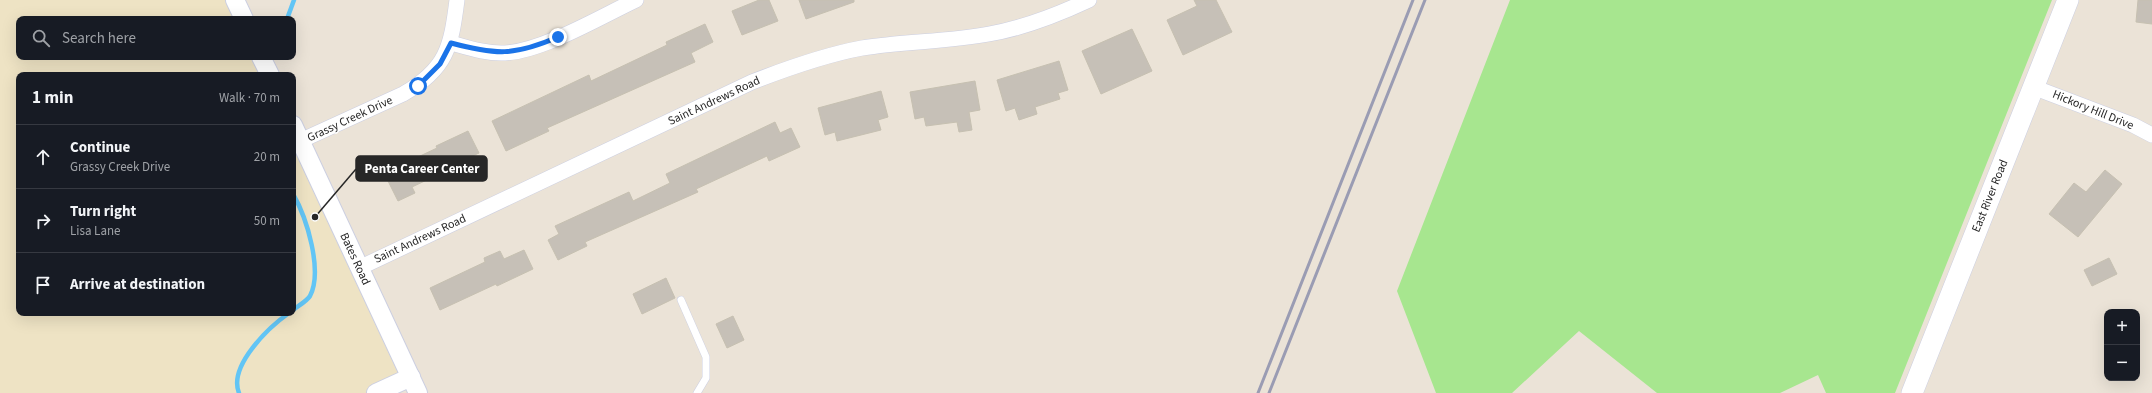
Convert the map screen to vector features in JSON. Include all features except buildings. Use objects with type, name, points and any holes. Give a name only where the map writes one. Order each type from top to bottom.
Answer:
[{"type":"main road","name":"East River Road","points":[[1912,393],[2068,0]]},
{"type":"street","points":[[235,0],[243,16]]},
{"type":"street","name":"Grassy Creek Drive","points":[[297,133],[418,86],[440,64],[451,43],[457,0]]},
{"type":"street","points":[[451,43],[485,52],[505,53],[521,51],[551,40],[636,0]]},
{"type":"street","name":"Saint Andrews Road","points":[[359,268],[752,82],[794,66],[830,54],[864,48],[989,34],[1028,25],[1067,11],[1089,0]]},
{"type":"street","points":[[263,60],[269,72]]},
{"type":"street","name":"Hickory Hill Drive","points":[[2033,86],[2133,125],[2152,135]]},
{"type":"street","name":"Bates Road","points":[[297,133],[415,385]]},
{"type":"street","points":[[376,393],[415,385]]},
{"type":"lane","points":[[681,300],[706,357],[706,378],[697,393]]},
{"type":"shaded area","points":[[0,0],[238,0],[245,16],[16,16],[16,60],[265,60],[271,72],[16,72],[16,316],[296,316],[296,128],[411,377],[376,393],[0,393]]},
{"type":"green space","points":[[1510,0],[2052,0],[1895,393],[1826,393],[1818,375],[1780,393],[1657,393],[1579,331],[1512,393],[1436,393],[1397,291]]},
{"type":"waterway","points":[[288,16],[294,0]]},
{"type":"waterway","points":[[296,200],[308,230],[312,245],[315,273],[314,285],[309,298],[296,308]]},
{"type":"waterway","points":[[239,393],[237,382],[239,371],[252,348],[261,337],[285,316]]},
{"type":"railway","points":[[1258,393],[1413,0]]},
{"type":"railway","points":[[1269,393],[1425,0]]},
{"type":"place","name":"Penta Career Center","points":[[315,217]]},
{"type":"route","points":[[418,86],[431,75],[440,64],[451,43],[485,52],[505,53],[521,51],[538,46],[558,37]]}]
